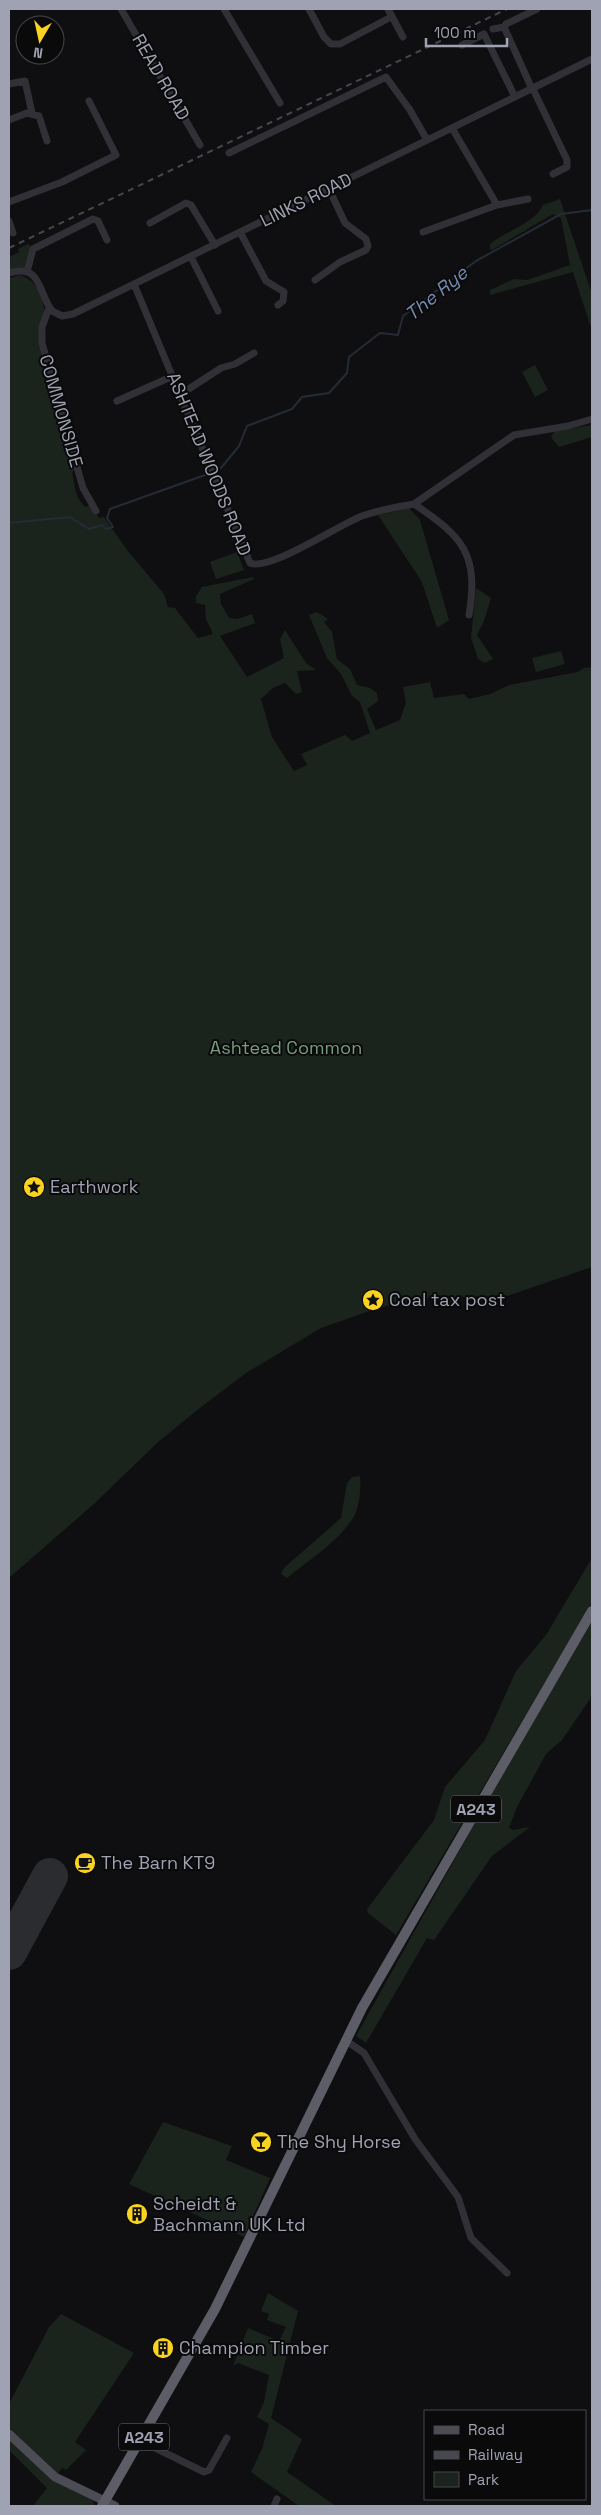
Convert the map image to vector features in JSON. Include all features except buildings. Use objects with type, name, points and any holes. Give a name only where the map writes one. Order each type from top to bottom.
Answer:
[{"type":"highway","name":"A243","points":[[104,2504],[142,2441],[216,2309],[345,2040],[398,1943],[592,1611]]},
{"type":"main road","points":[[9,2434],[55,2477],[104,2504],[115,2506]]},
{"type":"street","name":"READ ROAD","points":[[122,9],[200,146]]},
{"type":"street","points":[[224,9],[280,103]]},
{"type":"street","points":[[309,9],[324,37],[331,44],[340,44],[391,17]]},
{"type":"street","points":[[388,9],[403,37]]},
{"type":"street","points":[[493,29],[504,27],[506,24],[538,9]]},
{"type":"street","points":[[504,27],[532,89],[568,160],[567,167],[553,174]]},
{"type":"street","points":[[462,45],[484,34],[515,97]]},
{"type":"street","name":"LINKS ROAD","points":[[49,308],[55,314],[62,316],[73,314],[592,59]]},
{"type":"street","points":[[229,154],[386,77],[410,110],[427,140]]},
{"type":"street","points":[[9,84],[25,81],[32,113]]},
{"type":"street","points":[[9,202],[62,182],[116,155],[89,101]]},
{"type":"street","points":[[9,120],[32,113],[39,116],[47,141]]},
{"type":"street","points":[[452,128],[498,205]]},
{"type":"street","points":[[315,280],[340,262],[366,250],[368,246],[366,239],[344,223],[329,189]]},
{"type":"street","points":[[423,232],[498,205],[528,199]]},
{"type":"street","points":[[150,223],[186,202],[191,204],[215,245]]},
{"type":"street","points":[[27,272],[33,249],[93,219],[98,222],[107,240]]},
{"type":"street","points":[[9,221],[13,233]]},
{"type":"street","points":[[240,232],[266,281],[284,292],[283,301],[278,305]]},
{"type":"street","points":[[191,257],[218,311]]},
{"type":"street","points":[[9,272],[27,272],[36,278],[42,286],[49,308]]},
{"type":"street","name":"ASHTEAD WOODS ROAD","points":[[134,284],[174,376],[243,550],[253,565],[273,560],[360,517],[387,508],[414,504],[514,435],[568,426],[592,419]]},
{"type":"street","name":"COMMONSIDE","points":[[49,308],[42,327],[42,343],[83,488],[96,511]]},
{"type":"street","points":[[181,394],[221,368],[235,364],[254,353]]},
{"type":"street","points":[[117,401],[174,376]]},
{"type":"street","points":[[414,504],[449,529],[465,550],[471,564],[472,585],[469,615]]},
{"type":"street","points":[[345,2040],[364,2053],[415,2139],[458,2198],[471,2238],[507,2273]]},
{"type":"street","points":[[142,2441],[204,2472],[209,2470],[227,2438]]},
{"type":"green space","points":[[560,199],[592,294],[592,325],[590,325],[573,272],[490,295],[490,290],[514,279],[527,280],[570,265],[561,218],[553,214],[492,250],[490,249],[490,244],[534,217],[543,205]]},
{"type":"green space","points":[[28,244],[32,248],[26,267],[9,271],[9,257],[19,252],[18,249]]},
{"type":"green space","name":"Ashtead Common","points":[[19,275],[33,283],[42,298],[44,311],[39,329],[75,470],[72,472],[76,491],[82,504],[86,507],[90,505],[99,518],[104,517],[127,550],[164,594],[168,607],[175,608],[198,638],[213,634],[206,619],[205,605],[196,603],[196,596],[202,587],[253,577],[254,579],[220,594],[221,604],[229,618],[238,619],[252,614],[255,623],[220,636],[247,677],[284,658],[280,639],[285,630],[306,663],[316,670],[297,671],[302,692],[296,694],[285,683],[273,688],[261,699],[272,737],[294,771],[307,765],[301,754],[345,735],[352,741],[370,733],[360,702],[352,696],[341,674],[327,658],[309,615],[317,612],[328,619],[324,622],[332,632],[337,659],[350,669],[357,685],[370,688],[377,693],[378,701],[367,709],[376,730],[400,720],[406,703],[403,687],[430,682],[434,698],[464,694],[469,699],[490,694],[509,685],[578,672],[584,668],[592,667],[592,1267],[507,1296],[423,1298],[378,1308],[321,1328],[246,1373],[196,1411],[157,1443],[95,1503],[9,1578],[9,278]]},
{"type":"green space","points":[[535,365],[548,390],[535,397],[522,372]]},
{"type":"green space","points":[[592,425],[592,437],[559,447],[551,437],[555,431]]},
{"type":"green space","points":[[409,508],[420,520],[449,620],[437,628],[422,582],[378,515]]},
{"type":"green space","points":[[237,552],[244,570],[216,579],[210,562]]},
{"type":"green space","points":[[476,588],[491,598],[484,621],[477,635],[493,659],[485,663],[478,659],[471,638]]},
{"type":"green space","points":[[561,651],[565,664],[536,672],[532,658]]},
{"type":"green space","points":[[360,1476],[359,1503],[347,1527],[331,1543],[287,1578],[281,1574],[285,1567],[341,1518],[347,1483],[352,1477]]},
{"type":"green space","points":[[592,1558],[592,1602],[396,1935],[368,1913],[367,1909],[434,1820],[445,1787],[485,1740],[516,1671],[546,1635]]},
{"type":"green space","points":[[592,1618],[592,1692],[590,1699],[562,1740],[546,1754],[517,1807],[509,1828],[513,1830],[530,1827],[492,1856],[434,1940],[427,1938],[366,2043],[356,2036],[541,1705]]},
{"type":"green space","points":[[163,2122],[232,2146],[226,2160],[270,2178],[244,2237],[129,2184]]},
{"type":"green space","points":[[268,2293],[298,2311],[271,2418],[302,2439],[287,2472],[336,2506],[299,2506],[251,2472],[262,2449],[269,2424],[257,2417],[264,2402],[269,2375],[238,2363],[233,2366],[248,2328],[279,2341],[286,2327],[267,2320],[269,2314],[261,2311]]},
{"type":"green space","points":[[61,2314],[134,2353],[75,2442],[86,2450],[66,2470],[62,2468],[58,2474],[9,2428],[9,2404],[49,2327]]},
{"type":"green space","points":[[9,2439],[52,2478],[92,2500],[95,2506],[33,2506],[47,2488],[9,2450]]},
{"type":"waterway","name":"The Rye","points":[[221,468],[239,446],[247,426],[292,409],[302,397],[329,393],[347,373],[349,357],[380,333],[398,335],[403,316],[476,261],[561,214],[592,210]]},
{"type":"waterway","name":"The Rye","points":[[9,523],[70,517],[89,529],[102,525],[106,529],[113,527],[107,518],[110,509],[205,475]]},
{"type":"runway","points":[[9,1952],[50,1876]]},
{"type":"railway","points":[[9,248],[507,9]]},
{"type":"place","name":"Earthwork","points":[[34,1187]]},
{"type":"place","name":"Coal tax post","points":[[373,1300]]},
{"type":"place","name":"The Barn KT9","points":[[85,1863]]},
{"type":"place","name":"The Shy Horse","points":[[261,2142]]},
{"type":"place","name":"Scheidt & Bachmann UK Ltd","points":[[137,2214]]},
{"type":"place","name":"Champion Timber","points":[[163,2348]]}]
